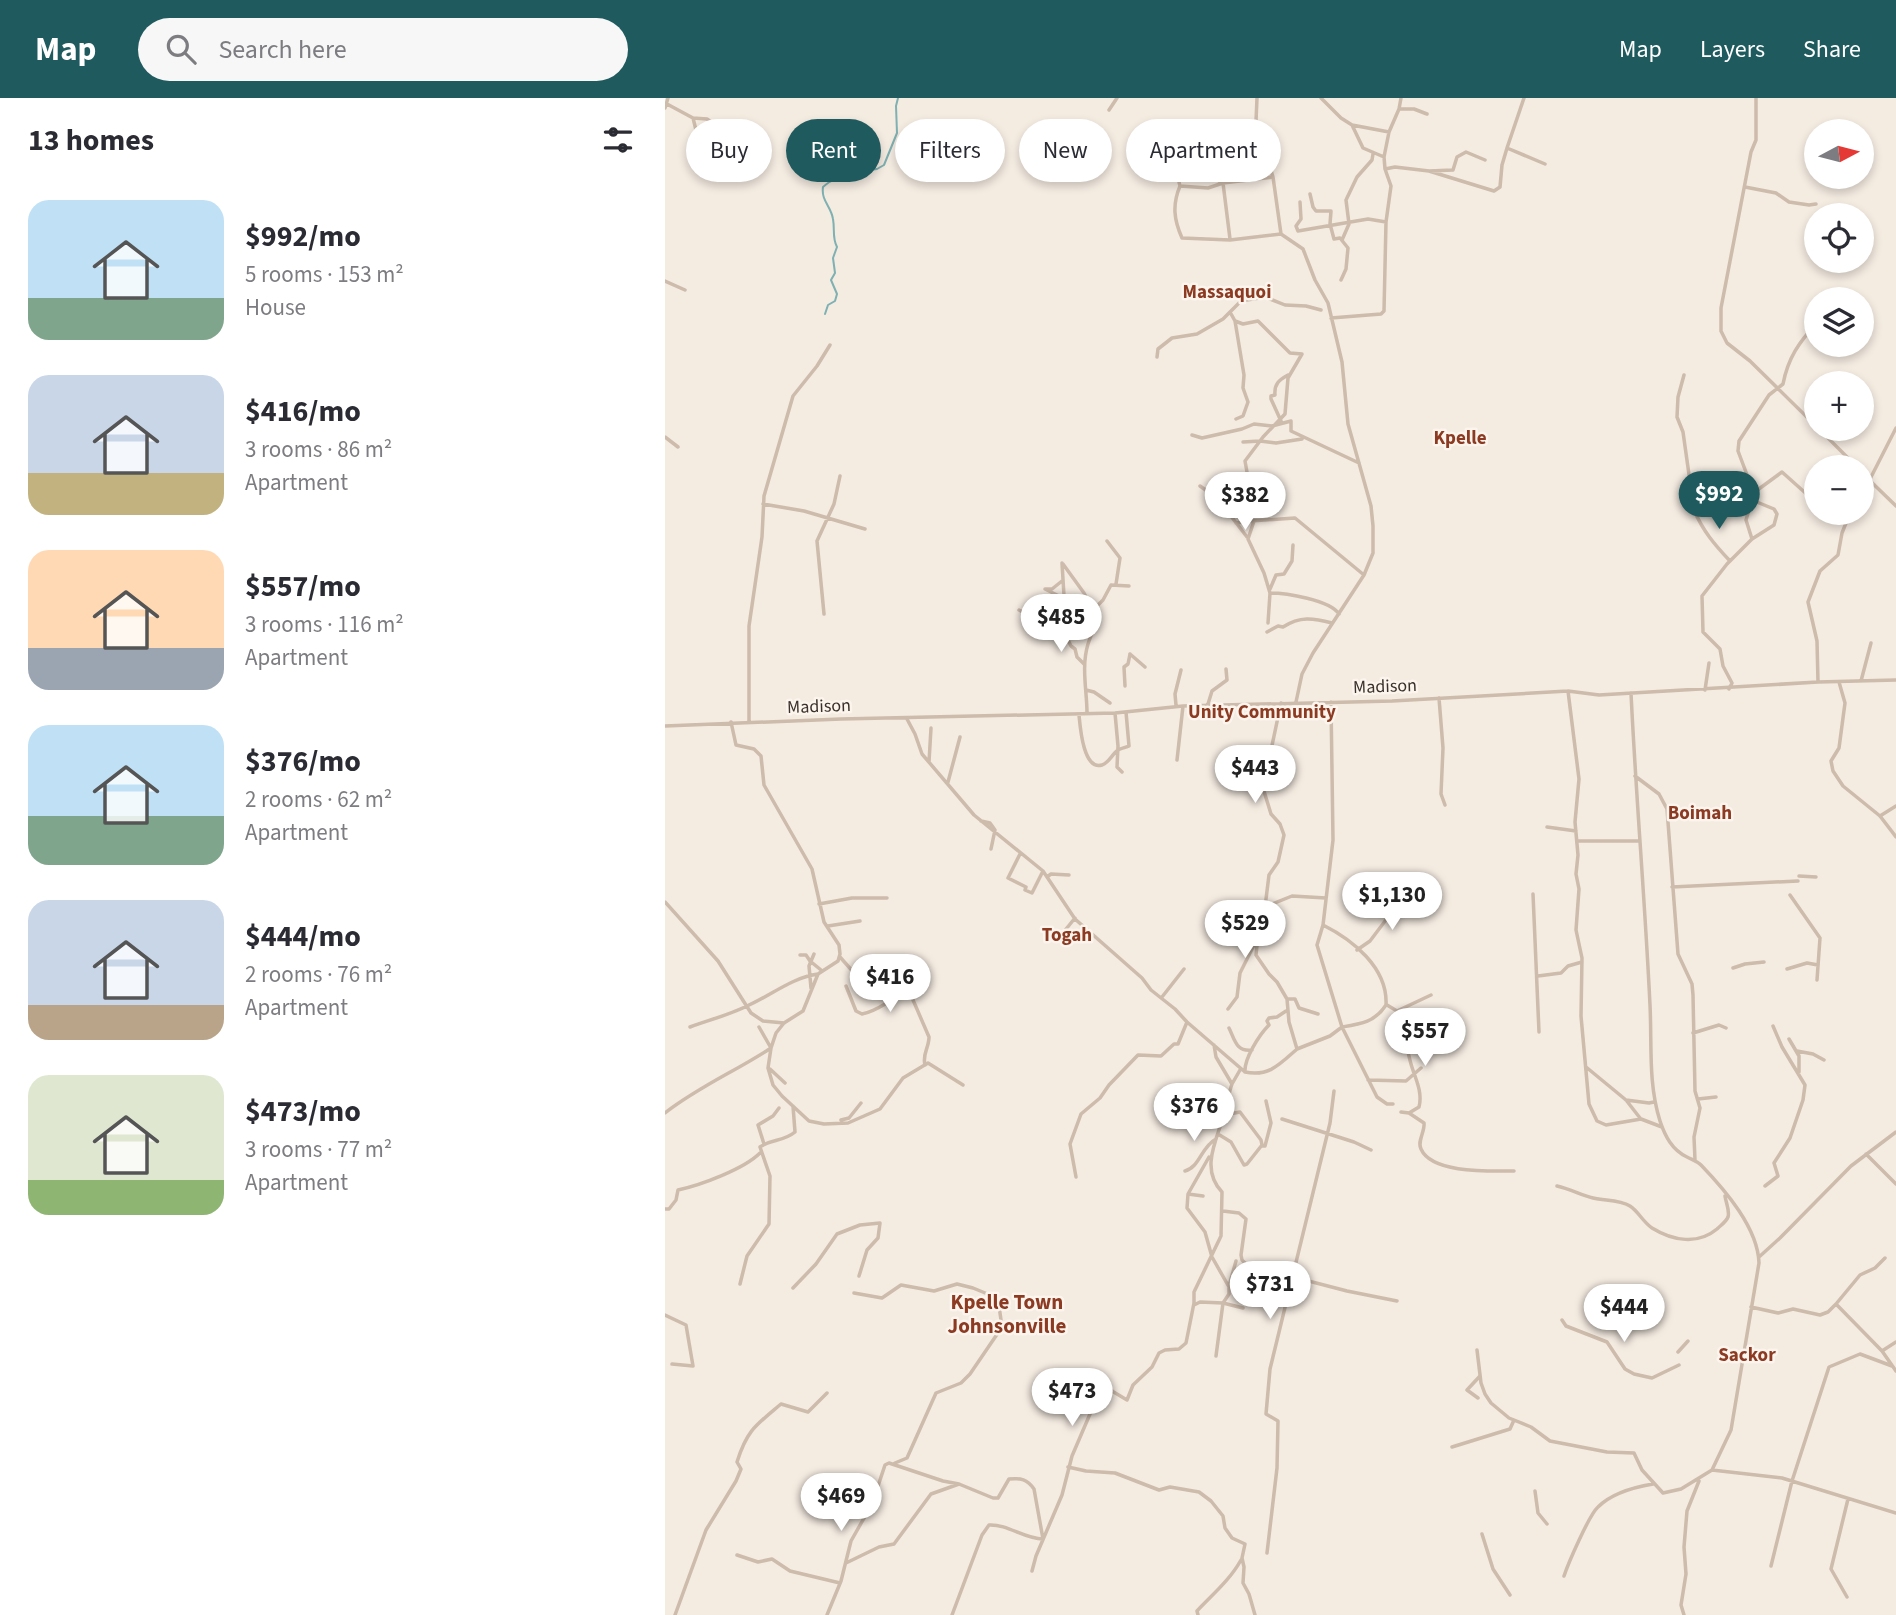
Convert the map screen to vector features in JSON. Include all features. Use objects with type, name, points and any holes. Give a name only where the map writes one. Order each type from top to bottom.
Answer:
[{"type":"street","points":[[668,98],[666,106],[693,118],[707,119]]},
{"type":"street","points":[[1109,110],[1117,98]]},
{"type":"street","points":[[1256,119],[1257,98]]},
{"type":"street","points":[[1321,98],[1352,125],[1388,132]]},
{"type":"street","points":[[1331,318],[1384,312],[1386,222],[1391,186],[1384,157],[1388,132],[1401,98]]},
{"type":"street","points":[[1385,169],[1404,167],[1429,171],[1494,191],[1500,187],[1501,165],[1524,98]]},
{"type":"street","points":[[1756,98],[1756,140],[1737,216],[1721,308],[1721,331],[1727,343],[1750,361],[1804,415]]},
{"type":"street","points":[[1399,109],[1415,109],[1427,114]]},
{"type":"street","points":[[1352,125],[1363,148],[1384,157]]},
{"type":"street","points":[[1507,148],[1545,164]]},
{"type":"street","points":[[1429,171],[1453,170],[1457,157],[1466,152],[1485,160]]},
{"type":"street","points":[[1342,240],[1349,222],[1346,200],[1357,177],[1372,160],[1373,154]]},
{"type":"street","points":[[1179,182],[1174,222],[1182,238],[1230,240],[1281,234],[1303,249],[1315,280],[1328,303],[1342,362],[1349,424],[1371,506],[1373,553],[1364,575],[1302,674],[1296,702]]},
{"type":"street","points":[[1180,186],[1208,188],[1221,182],[1230,240]]},
{"type":"street","points":[[1274,182],[1281,234]]},
{"type":"street","points":[[1745,187],[1776,193],[1789,202],[1804,204]]},
{"type":"street","points":[[1310,194],[1316,211],[1331,211],[1330,224],[1334,239],[1342,240]]},
{"type":"street","points":[[1300,202],[1301,219],[1296,226],[1298,231],[1368,219],[1386,222]]},
{"type":"street","points":[[1341,280],[1349,253],[1342,240]]},
{"type":"street","points":[[665,281],[685,290]]},
{"type":"street","points":[[1157,357],[1158,349],[1172,338],[1197,334],[1223,318],[1241,301],[1265,296],[1285,305],[1321,310]]},
{"type":"street","points":[[1230,312],[1234,321],[1244,375],[1243,388],[1248,402],[1243,416],[1236,419]]},
{"type":"street","points":[[1234,321],[1243,324],[1258,321],[1290,353],[1302,354],[1290,374],[1288,405],[1281,421]]},
{"type":"street","points":[[1752,539],[1747,520],[1752,494],[1738,451],[1739,441],[1769,395],[1783,384],[1786,366],[1804,337]]},
{"type":"street","points":[[749,722],[749,626],[762,537],[763,504],[793,396],[830,345]]},
{"type":"street","points":[[1281,421],[1271,402],[1271,396],[1275,395],[1274,389],[1280,379],[1290,374]]},
{"type":"street","points":[[1684,375],[1678,397],[1677,417],[1683,432],[1694,510],[1710,540],[1730,561]]},
{"type":"street","points":[[1248,539],[1252,521],[1252,500],[1245,461],[1274,425],[1281,421],[1291,421],[1291,431],[1359,463]]},
{"type":"street","points":[[1192,435],[1202,438],[1254,424],[1274,425]]},
{"type":"street","points":[[1874,471],[1896,428]]},
{"type":"street","points":[[665,437],[678,447]]},
{"type":"street","points":[[1244,442],[1276,443],[1304,438]]},
{"type":"street","points":[[1831,441],[1845,455]]},
{"type":"street","points":[[1752,494],[1782,472],[1804,492]]},
{"type":"street","points":[[824,614],[817,541],[834,504],[840,477]]},
{"type":"street","points":[[1694,510],[1707,504],[1735,481],[1750,482]]},
{"type":"street","points":[[1201,486],[1210,498],[1219,501],[1221,508],[1227,511],[1248,539],[1270,592]]},
{"type":"street","points":[[1874,486],[1896,506]]},
{"type":"street","points":[[1729,689],[1732,683],[1723,666],[1720,652],[1703,632],[1702,596],[1752,539],[1774,525],[1777,514],[1774,509],[1752,500]]},
{"type":"street","points":[[763,504],[827,517],[865,529]]},
{"type":"street","points":[[1236,523],[1296,518],[1364,575]]},
{"type":"street","points":[[1818,682],[1817,641],[1808,601],[1820,571],[1838,555],[1845,525]]},
{"type":"street","points":[[1107,541],[1120,558],[1116,584]]},
{"type":"street","points":[[1268,623],[1270,592],[1276,575],[1284,574],[1289,567],[1293,545]]},
{"type":"street","points":[[1085,666],[1067,638],[1062,563],[1093,610],[1096,621],[1087,647],[1085,666],[1087,713]]},
{"type":"street","points":[[1062,581],[1052,589],[1045,589],[1063,598]]},
{"type":"street","points":[[1066,612],[1093,610],[1103,600],[1111,585],[1129,586]]},
{"type":"street","points":[[1270,592],[1322,603],[1334,608],[1339,614]]},
{"type":"street","points":[[1019,611],[1040,621],[1043,626],[1055,627],[1065,623]]},
{"type":"street","points":[[1267,632],[1300,618],[1332,623]]},
{"type":"street","points":[[1055,627],[1067,638]]},
{"type":"street","points":[[1861,681],[1871,643]]},
{"type":"street","points":[[1125,686],[1123,671],[1130,654],[1145,667]]},
{"type":"street","points":[[1705,690],[1709,663]]},
{"type":"street","points":[[1208,705],[1212,691],[1227,680],[1226,669]]},
{"type":"street","points":[[1175,706],[1181,670]]},
{"type":"street","name":"Madison","points":[[665,726],[731,722],[1079,715],[1175,706],[1569,691],[1599,695],[1896,680]]},
{"type":"street","points":[[1839,682],[1845,703],[1839,748],[1831,761],[1833,771],[1843,786],[1880,816],[1896,837]]},
{"type":"street","points":[[1086,690],[1110,703]]},
{"type":"street","points":[[1569,691],[1579,779],[1576,831],[1576,874],[1579,888],[1576,930],[1582,962],[1581,1017],[1589,1104],[1597,1121],[1606,1125],[1641,1119]]},
{"type":"street","points":[[1477,1350],[1485,1394],[1491,1403],[1550,1441],[1607,1452],[1630,1451],[1636,1454],[1642,1469],[1663,1493],[1681,1489],[1712,1470],[1731,1430],[1759,1257],[1758,1249],[1745,1219],[1725,1194],[1695,1160],[1680,1153],[1669,1142],[1654,1102],[1650,1069],[1650,1007],[1631,693]]},
{"type":"street","points":[[1439,698],[1443,748],[1441,794],[1445,804]]},
{"type":"street","points":[[1331,702],[1333,840],[1317,945],[1342,1027],[1377,1097],[1387,1104],[1393,1104]]},
{"type":"street","points":[[1281,703],[1263,788],[1271,814],[1280,824],[1284,835],[1278,862],[1269,875],[1265,907],[1260,917],[1256,955],[1287,999],[1297,1049]]},
{"type":"street","points":[[1177,760],[1183,706]]},
{"type":"street","points":[[1079,715],[1083,743],[1091,762],[1102,765],[1118,750],[1129,745],[1126,712]]},
{"type":"street","points":[[1115,713],[1117,767],[1122,772]]},
{"type":"street","points":[[906,719],[922,754],[981,821],[1043,871],[1075,918],[1242,1071],[1256,1074],[1269,1072],[1297,1049],[1329,1037],[1342,1027],[1372,1020],[1386,1005],[1383,979],[1374,965],[1339,933],[1322,925]]},
{"type":"street","points":[[731,722],[736,744],[754,749],[761,756],[764,785],[812,870],[824,922],[839,945],[841,961],[856,973],[863,983],[872,986],[896,978]]},
{"type":"street","points":[[929,762],[932,728]]},
{"type":"street","points":[[948,783],[960,737]]},
{"type":"street","points":[[1635,776],[1659,794],[1667,809],[1678,954],[1692,984],[1693,1033],[1700,1108],[1694,1137],[1695,1160]]},
{"type":"street","points":[[1880,816],[1896,806]]},
{"type":"street","points":[[1547,827],[1576,831]]},
{"type":"street","points":[[991,849],[995,833]]},
{"type":"street","points":[[1577,841],[1639,841]]},
{"type":"street","points":[[1020,853],[1008,878],[1026,887],[1025,890],[1031,894],[1043,871]]},
{"type":"street","points":[[1047,877],[1051,874],[1069,875]]},
{"type":"street","points":[[1672,887],[1816,877]]},
{"type":"street","points":[[1357,950],[1370,941],[1407,892]]},
{"type":"street","points":[[1533,894],[1539,1032]]},
{"type":"street","points":[[1790,895],[1820,938],[1817,980]]},
{"type":"street","points":[[1265,907],[1292,896],[1326,898]]},
{"type":"street","points":[[819,904],[852,898],[887,898]]},
{"type":"street","points":[[665,902],[718,961],[751,1013],[763,1021],[784,1023]]},
{"type":"street","points":[[1075,918],[1062,934],[1068,940],[1073,934],[1091,934]]},
{"type":"street","points":[[827,926],[860,921]]},
{"type":"street","points":[[1228,1009],[1237,997],[1240,973],[1257,938]]},
{"type":"street","points":[[800,955],[804,954],[820,972]]},
{"type":"street","points":[[811,990],[810,961],[814,954]]},
{"type":"street","points":[[690,1027],[747,1007],[833,966],[840,955]]},
{"type":"street","points":[[1538,976],[1561,973],[1568,966],[1582,962]]},
{"type":"street","points":[[1734,968],[1764,962]]},
{"type":"street","points":[[1787,969],[1807,963],[1819,965]]},
{"type":"street","points":[[1162,997],[1184,969]]},
{"type":"street","points":[[820,972],[803,1011],[784,1023],[776,1033],[768,1068],[773,1085],[809,1121],[824,1124],[849,1118],[861,1103]]},
{"type":"street","points":[[846,986],[856,1011],[862,1014],[870,1013],[894,998],[911,993],[929,1037],[923,1057],[925,1065]]},
{"type":"street","points":[[1397,1010],[1431,995]]},
{"type":"street","points":[[1287,999],[1295,999],[1299,1007],[1318,1014]]},
{"type":"street","points":[[1386,1005],[1397,1010],[1415,1075],[1420,1103],[1419,1107],[1409,1113]]},
{"type":"street","points":[[1229,1287],[1212,1258],[1205,1232],[1187,1208],[1188,1194],[1210,1155],[1232,1084],[1269,1025],[1269,1018],[1277,1017],[1287,1009]]},
{"type":"street","points":[[1076,1177],[1070,1144],[1081,1114],[1100,1098],[1138,1055],[1165,1055],[1174,1044],[1178,1044],[1187,1022]]},
{"type":"street","points":[[1693,1033],[1719,1025],[1725,1028]]},
{"type":"street","points":[[1765,1186],[1778,1176],[1774,1163],[1790,1138],[1803,1100],[1805,1085],[1782,1047],[1773,1026]]},
{"type":"street","points":[[759,1027],[771,1048]]},
{"type":"street","points":[[1229,1028],[1239,1048],[1244,1051],[1252,1050]]},
{"type":"street","points":[[1789,1039],[1797,1051],[1799,1072]]},
{"type":"street","points":[[1214,1045],[1216,1057],[1232,1084]]},
{"type":"street","points":[[665,1113],[686,1096],[742,1067],[771,1048]]},
{"type":"street","points":[[1797,1051],[1813,1054],[1824,1060]]},
{"type":"street","points":[[836,1122],[848,1122],[880,1109],[904,1078],[928,1063],[963,1086]]},
{"type":"street","points":[[1586,1067],[1626,1100],[1641,1119],[1662,1127]]},
{"type":"street","points":[[768,1068],[785,1083]]},
{"type":"street","points":[[1368,1080],[1406,1081],[1421,1068]]},
{"type":"street","points":[[1267,1553],[1277,1468],[1278,1421],[1266,1414],[1270,1369],[1294,1278],[1327,1134],[1334,1091]]},
{"type":"street","points":[[1698,1099],[1716,1097]]},
{"type":"street","points":[[1626,1100],[1654,1102]]},
{"type":"street","points":[[1217,1136],[1231,1142],[1244,1165],[1247,1164],[1262,1145],[1265,1146],[1271,1122],[1266,1101]]},
{"type":"street","points":[[740,1284],[747,1256],[769,1224],[770,1176],[759,1147],[779,1142],[795,1132],[793,1104]]},
{"type":"street","points":[[764,1144],[758,1125],[773,1116],[779,1108]]},
{"type":"street","points":[[1224,1115],[1240,1112],[1262,1145]]},
{"type":"street","points":[[1401,1112],[1409,1113],[1424,1123],[1419,1141],[1420,1149],[1428,1159],[1448,1167],[1514,1171]]},
{"type":"street","points":[[1282,1119],[1355,1142],[1371,1150]]},
{"type":"street","points":[[1651,1123],[1660,1120]]},
{"type":"street","points":[[1759,1257],[1835,1180],[1896,1132]]},
{"type":"street","points":[[1185,1171],[1191,1170],[1199,1156],[1217,1136]]},
{"type":"street","points":[[665,1209],[669,1209],[676,1200],[678,1190],[728,1173],[751,1162],[760,1153]]},
{"type":"street","points":[[1866,1154],[1896,1184]]},
{"type":"street","points":[[1032,1571],[1062,1495],[1068,1467],[1100,1392],[1107,1388],[1127,1400],[1133,1385],[1151,1367],[1159,1353],[1184,1346],[1194,1305],[1194,1292],[1221,1236],[1222,1192],[1215,1185],[1210,1155]]},
{"type":"street","points":[[1557,1186],[1590,1197],[1621,1202],[1632,1207],[1644,1223],[1656,1230],[1695,1241],[1712,1233],[1727,1220],[1729,1212],[1725,1194]]},
{"type":"street","points":[[1188,1194],[1203,1196]]},
{"type":"street","points":[[1223,1210],[1238,1213],[1246,1219],[1241,1244],[1244,1264],[1397,1301]]},
{"type":"street","points":[[793,1288],[837,1234],[860,1225],[880,1223],[879,1238],[867,1250],[859,1276]]},
{"type":"street","points":[[1751,1307],[1778,1313],[1793,1309],[1820,1315],[1828,1312],[1860,1275],[1875,1268],[1885,1258]]},
{"type":"street","points":[[1216,1356],[1223,1303],[1229,1294],[1236,1261]]},
{"type":"street","points":[[827,1615],[840,1583],[851,1541],[872,1504],[885,1465],[907,1458],[936,1393],[961,1383],[970,1374],[1002,1327],[999,1306],[990,1295],[957,1284],[934,1291],[901,1285],[882,1298],[854,1293]]},
{"type":"street","points":[[1194,1305],[1200,1302],[1223,1303],[1243,1308]]},
{"type":"street","points":[[1836,1304],[1882,1351],[1896,1371]]},
{"type":"street","points":[[665,1315],[686,1325],[694,1366],[672,1364]]},
{"type":"street","points":[[1562,1320],[1566,1325],[1607,1342],[1625,1369],[1634,1374],[1652,1378],[1679,1365]]},
{"type":"street","points":[[1678,1352],[1688,1341]]},
{"type":"street","points":[[1882,1351],[1896,1342]]},
{"type":"street","points":[[1772,1566],[1792,1481],[1829,1367],[1860,1354],[1892,1366]]},
{"type":"street","points":[[1478,1398],[1467,1390],[1480,1375]]},
{"type":"street","points":[[675,1615],[706,1530],[741,1469],[737,1462],[746,1437],[755,1425],[781,1404],[808,1412],[827,1392]]},
{"type":"street","points":[[1452,1447],[1510,1429],[1514,1420]]},
{"type":"street","points":[[895,1463],[993,1498],[998,1498],[1009,1479],[1021,1478],[1029,1482],[1034,1489],[1043,1539]]},
{"type":"street","points":[[1068,1467],[1115,1473],[1159,1490],[1170,1487],[1199,1492],[1211,1501],[1223,1516],[1225,1528],[1232,1538],[1245,1544],[1242,1558],[1230,1577],[1205,1601],[1197,1611],[1198,1615]]},
{"type":"street","points":[[1712,1470],[1782,1478],[1896,1513]]},
{"type":"street","points":[[1682,1615],[1687,1511],[1700,1479]]},
{"type":"street","points":[[846,1563],[879,1547],[894,1544],[931,1494],[959,1484]]},
{"type":"street","points":[[1564,1576],[1597,1508],[1619,1494],[1639,1486],[1654,1484]]},
{"type":"street","points":[[1535,1492],[1538,1513],[1547,1524]]},
{"type":"street","points":[[1847,1597],[1831,1569],[1848,1499]]},
{"type":"street","points":[[952,1615],[982,1535],[989,1525],[1012,1528],[1026,1536],[1043,1539]]},
{"type":"street","points":[[1482,1534],[1493,1569],[1510,1595]]},
{"type":"street","points":[[737,1555],[758,1562],[772,1559],[790,1571],[840,1583]]},
{"type":"street","points":[[1242,1558],[1243,1583],[1255,1615]]},
{"type":"waterway","points":[[825,314],[837,294],[831,280],[835,273],[833,258],[837,247],[833,219],[823,196],[823,187],[833,180],[846,180],[857,172],[877,169],[884,165],[897,133],[898,98]]},
{"type":"district","name":"Massaquoi","points":[[1227,291]]},
{"type":"district","name":"Kpelle","points":[[1460,437]]},
{"type":"district","name":"Unity Community","points":[[1262,711]]},
{"type":"district","name":"Boimah","points":[[1700,812]]},
{"type":"district","name":"Togah","points":[[1067,934]]},
{"type":"district","name":"Kpelle Town Johnsonville","points":[[1007,1314]]},
{"type":"district","name":"Sackor","points":[[1747,1354]]}]
